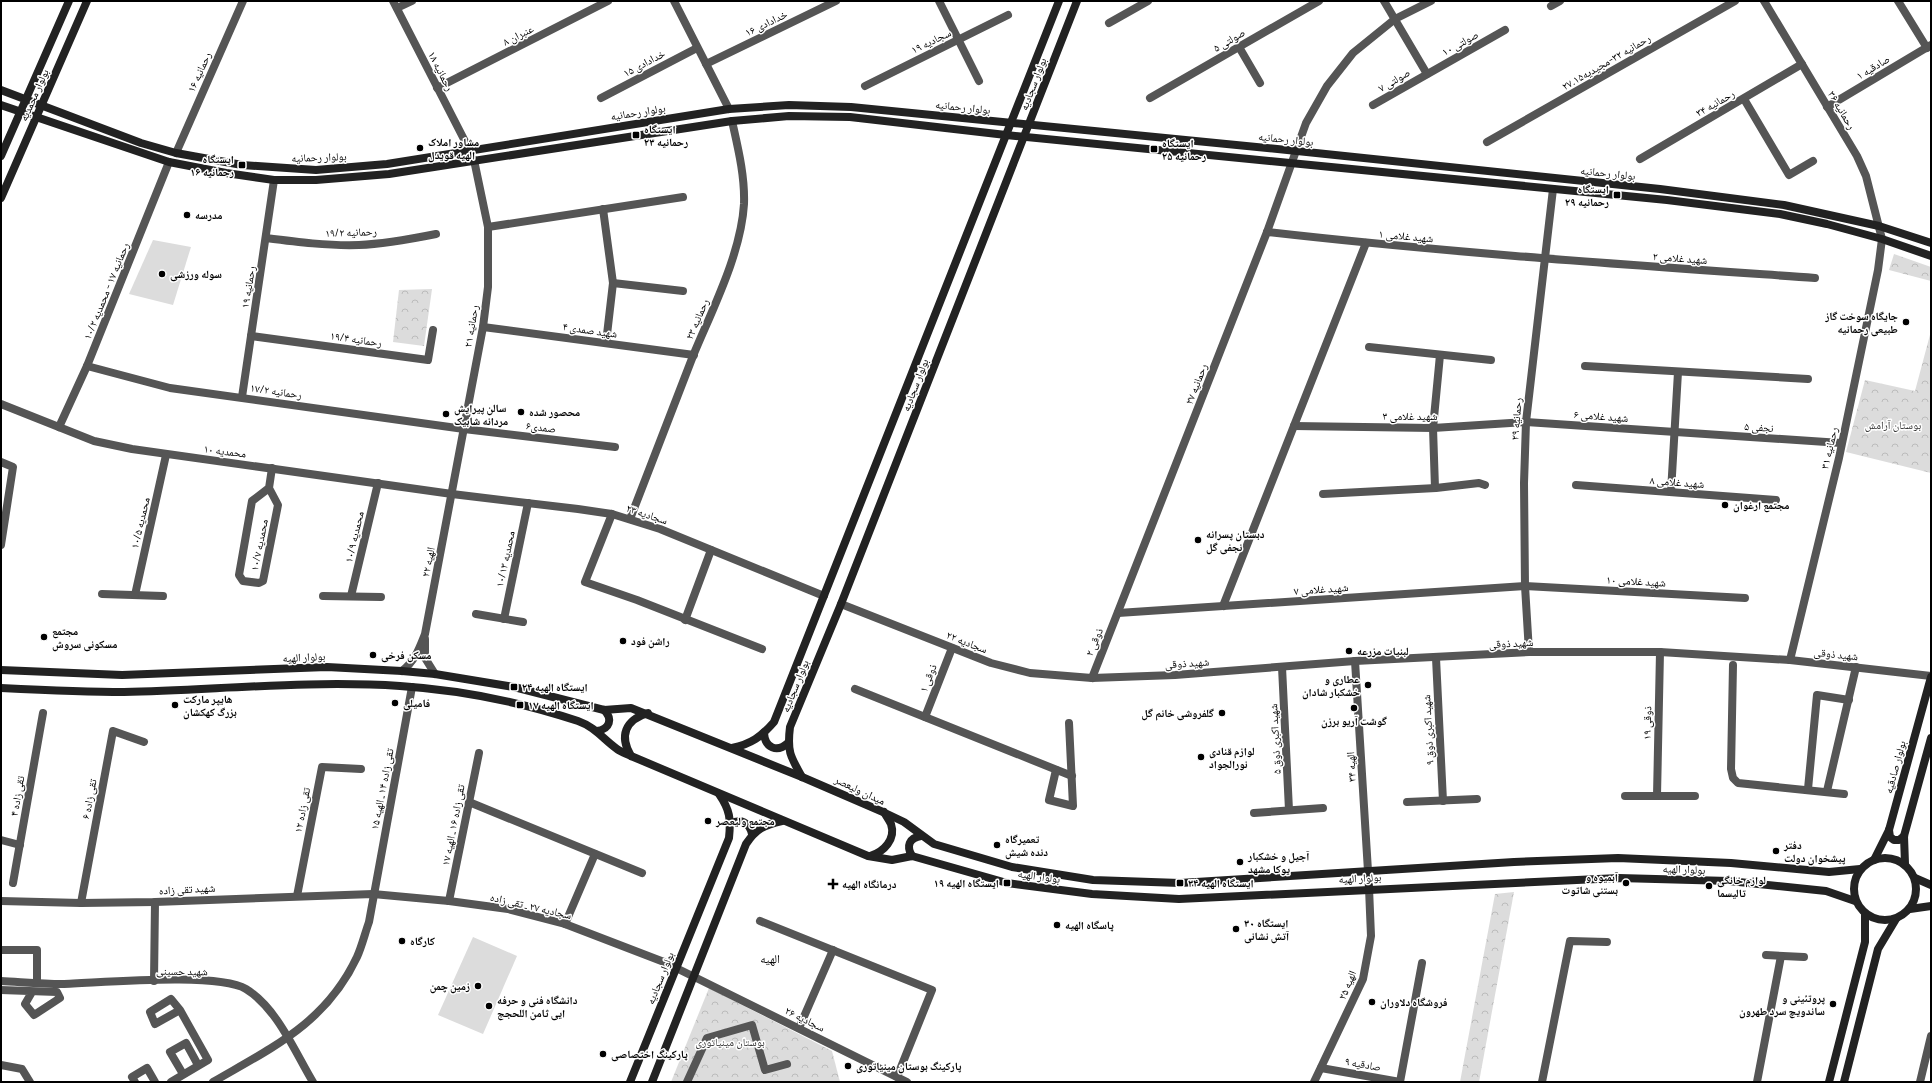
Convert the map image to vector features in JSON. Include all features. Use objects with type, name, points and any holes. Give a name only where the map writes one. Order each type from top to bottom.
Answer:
[{"type":"main road","name":"بولوار محمدیه","points":[[1,156],[68,1]]},
{"type":"main road","name":"بولوار محمدیه","points":[[1,198],[87,1]]},
{"type":"main road","name":"بولوار سجادیه","points":[[732,748],[747,745],[764,733],[774,722],[1059,1]]},
{"type":"main road","name":"بولوار سجادیه","points":[[802,777],[792,758],[788,743],[790,726],[840,604],[1077,1]]},
{"type":"main road","name":"بولوار رحمانیه","points":[[1,90],[26,101],[141,143],[176,152],[242,165],[316,170],[387,164],[729,109],[789,105],[851,107],[1297,150],[1660,189],[1784,205],[1879,226],[1931,243]]},
{"type":"main road","name":"بولوار رحمانیه","points":[[1,105],[169,162],[226,173],[274,180],[316,180],[389,174],[732,121],[789,116],[850,117],[1024,137],[1293,162],[1667,200],[1780,214],[1827,224],[1882,239],[1931,256]]},
{"type":"main road","points":[[470,150],[474,160]]},
{"type":"main road","points":[[1553,189],[1554,178]]},
{"type":"main road","name":"بولوار الهیه","points":[[1,670],[122,675],[327,667],[402,671],[435,674],[514,687],[604,710]]},
{"type":"main road","name":"بولوار صادقیه","points":[[1874,860],[1889,830],[1931,676]]},
{"type":"main road","points":[[1,688],[50,691],[123,692],[327,685],[412,687],[462,693],[520,705],[579,721],[598,731],[618,750],[718,794],[868,856]]},
{"type":"main road","name":"میدان ولیعصر","points":[[604,710],[631,708],[648,713],[883,812],[891,824],[892,833],[890,841],[878,854],[868,856]]},
{"type":"main road","points":[[598,731],[603,730],[608,726],[610,720],[609,714],[604,710]]},
{"type":"main road","points":[[631,756],[625,746],[624,735],[628,724],[637,717],[648,713]]},
{"type":"main road","points":[[764,733],[764,739],[767,745],[772,748],[778,749],[788,743]]},
{"type":"main road","points":[[1905,864],[1904,836],[1931,738]]},
{"type":"main road","name":"بولوار سجادیه","points":[[630,1082],[729,838],[730,824],[728,807],[718,794]]},
{"type":"main road","name":"بولوار الهیه","points":[[883,812],[904,822],[921,836],[934,844],[1012,868],[1093,880],[1180,883],[1514,862],[1618,858],[1731,864],[1829,872],[1860,869]]},
{"type":"main road","points":[[730,824],[737,821],[745,821],[750,826],[752,834]]},
{"type":"main road","points":[[652,1082],[746,844],[752,834],[766,824],[782,821]]},
{"type":"main road","points":[[1889,830],[1890,837],[1894,840],[1899,840],[1904,836]]},
{"type":"main road","points":[[912,856],[908,850],[909,843],[914,837],[921,836]]},
{"type":"main road","name":"بولوار الهیه","points":[[868,856],[892,860],[912,856],[1007,883],[1092,894],[1179,898],[1370,888],[1619,878],[1729,881],[1826,890],[1856,901]]},
{"type":"main road","points":[[1896,919],[1880,920],[1865,914],[1856,901],[1854,884],[1860,869],[1874,860],[1890,858],[1905,864],[1915,878],[1931,885]]},
{"type":"main road","points":[[1368,871],[1370,888]]},
{"type":"main road","points":[[1910,909],[1916,894],[1915,878]]},
{"type":"main road","points":[[1844,1082],[1878,949],[1896,919],[1910,909],[1931,906]]},
{"type":"main road","points":[[1829,1082],[1865,942],[1865,914]]},
{"type":"street","name":"رحمانیه ۱۶","points":[[176,152],[243,1]]},
{"type":"street","points":[[395,5],[412,1]]},
{"type":"street","name":"عنبران ۸","points":[[437,88],[608,1]]},
{"type":"street","points":[[674,1],[729,109]]},
{"type":"street","name":"خدادادی ۱۶","points":[[706,64],[836,1]]},
{"type":"street","points":[[939,1],[979,81]]},
{"type":"street","points":[[1109,23],[1148,1]]},
{"type":"street","name":"صولتی ۵","points":[[1150,98],[1319,1]]},
{"type":"street","points":[[1384,1],[1426,74]]},
{"type":"street","name":"رحمانیه ۲۷","points":[[1118,613],[1267,232],[1306,123],[1327,86],[1353,53],[1395,19],[1431,1]]},
{"type":"street","points":[[1551,6],[1560,1]]},
{"type":"street","name":"رحمانیه ۳۲-مجیدیه۲۷.۱۵","points":[[1487,142],[1735,1]]},
{"type":"street","name":"رحمانیه ۳۶","points":[[1764,1],[1857,156],[1872,196],[1882,239]]},
{"type":"street","points":[[1898,1],[1929,47]]},
{"type":"street","name":"رحمانیه ۱۸","points":[[395,5],[470,150]]},
{"type":"street","name":"سجادیه ۱۹","points":[[865,86],[1008,15]]},
{"type":"street","name":"صولتی ۱۰","points":[[1426,74],[1505,30]]},
{"type":"street","points":[[1239,47],[1260,83]]},
{"type":"street","name":"صادقیه ۱","points":[[1827,107],[1929,47]]},
{"type":"street","name":"خدادادی ۱۵","points":[[601,98],[697,48]]},
{"type":"street","name":"رحمانیه ۳۴","points":[[1640,159],[1802,64]]},
{"type":"street","name":"صولتی ۷","points":[[1373,105],[1426,74]]},
{"type":"street","points":[[1744,99],[1789,175],[1813,161]]},
{"type":"street","name":"رحمانیه ۲۳","points":[[630,519],[718,297],[735,247],[744,205],[741,164],[732,121]]},
{"type":"street","name":"رحمانیه ۲۱","points":[[452,494],[484,326],[488,287],[488,227],[474,160]]},
{"type":"street","name":"رحمانیه ۱۷ - محمدیه ۱۰/۲","points":[[59,427],[87,366],[169,162]]},
{"type":"street","name":"رحمانیه ۱۹","points":[[242,397],[274,180]]},
{"type":"street","name":"رحمانیه ۲۹","points":[[1529,652],[1524,483],[1526,422],[1543,259],[1553,189]]},
{"type":"street","points":[[488,227],[683,197]]},
{"type":"street","points":[[604,209],[613,283],[606,343]]},
{"type":"street","name":"شهید غلامی ۱","points":[[1267,232],[1366,243],[1543,259]]},
{"type":"street","name":"رحمانیه ۱۹/۲","points":[[266,238],[316,244],[360,245],[410,239],[436,234]]},
{"type":"street","name":"رحمانیه ۳۱","points":[[1790,660],[1842,443],[1876,277],[1882,239]]},
{"type":"street","points":[[1222,606],[1366,243]]},
{"type":"street","name":"شهید غلامی ۲","points":[[1543,259],[1815,278]]},
{"type":"street","points":[[613,283],[683,291]]},
{"type":"street","name":"شهید صمدی ۴","points":[[484,326],[694,355]]},
{"type":"street","name":"رحمانیه ۱۹/۴","points":[[251,336],[428,360],[434,330]]},
{"type":"street","points":[[1369,347],[1491,360]]},
{"type":"street","points":[[1435,488],[1433,428],[1440,355]]},
{"type":"street","name":"رحمانیه ۱۷/۲","points":[[87,366],[170,388],[242,397],[464,430]]},
{"type":"street","points":[[1585,366],[1808,380]]},
{"type":"street","points":[[1671,492],[1678,372]]},
{"type":"street","name":"محمدیه ۱۰","points":[[1,404],[94,441],[166,455],[272,468],[452,494]]},
{"type":"street","name":"شهید غلامی ۳","points":[[1294,426],[1433,428],[1526,422]]},
{"type":"street","name":"شهید غلامی ۶","points":[[1526,422],[1675,432]]},
{"type":"street","name":"صمدی۶","points":[[464,430],[616,447]]},
{"type":"street","name":"نجفی ۵","points":[[1675,432],[1842,443]]},
{"type":"street","name":"محمدیه ۱۰/۵","points":[[135,595],[166,455]]},
{"type":"street","points":[[1,462],[13,467],[1,545]]},
{"type":"street","points":[[269,488],[272,468]]},
{"type":"street","name":"محمدیه ۱۰/۹","points":[[351,596],[378,483]]},
{"type":"street","points":[[1323,494],[1435,488],[1479,483],[1485,485]]},
{"type":"street","name":"شهید غلامی ۸","points":[[1576,485],[1776,500]]},
{"type":"street","name":"محمدیه ۱۰/۷","points":[[269,488],[278,505],[263,581],[259,583],[243,581],[239,575],[252,501],[269,488]]},
{"type":"street","name":"سجادیه ۲۳","points":[[452,494],[612,514],[660,529],[824,596]]},
{"type":"street","name":"الهیه ۲۲","points":[[425,634],[452,494]]},
{"type":"street","name":"محمدیه ۱۰/۱۳","points":[[504,619],[528,503]]},
{"type":"street","points":[[612,514],[585,582],[762,649]]},
{"type":"street","points":[[685,620],[711,550]]},
{"type":"street","name":"شهید غلامی ۷","points":[[1118,613],[1526,586]]},
{"type":"street","name":"شهید غلامی ۱۰","points":[[1526,586],[1745,598]]},
{"type":"street","points":[[102,594],[163,596]]},
{"type":"street","points":[[323,596],[381,597]]},
{"type":"street","name":"سجادیه ۲۲","points":[[840,604],[991,663],[1030,673],[1092,678]]},
{"type":"street","name":"ذوقی ۲","points":[[1092,678],[1118,613]]},
{"type":"street","points":[[476,614],[523,622]]},
{"type":"street","points":[[402,671],[411,664],[416,657],[425,634]]},
{"type":"street","points":[[425,634],[425,658],[435,674]]},
{"type":"street","name":"ذوقی ۱","points":[[925,717],[952,648]]},
{"type":"street","name":"شهید ذوقی","points":[[1092,678],[1282,667],[1355,661],[1529,652],[1660,652],[1790,660],[1931,676]]},
{"type":"street","name":"ذوقی ۱۹","points":[[1657,796],[1660,652]]},
{"type":"street","name":"شهید اکبری ذوق ۹","points":[[1436,658],[1443,801]]},
{"type":"street","name":"الهیه ۳۴","points":[[1355,661],[1368,871]]},
{"type":"street","points":[[1733,665],[1731,769],[1733,778],[1738,783],[1808,789],[1844,794]]},
{"type":"street","name":"شهید اکبری ذوق ۵","points":[[1282,667],[1289,810]]},
{"type":"street","points":[[1827,791],[1856,667]]},
{"type":"street","name":"تقی زاده ۱۴ ـ الهیه ۱۵","points":[[213,1082],[288,1039],[316,1015],[342,984],[358,956],[369,922],[412,687]]},
{"type":"street","points":[[855,688],[1072,776]]},
{"type":"street","points":[[1808,789],[1817,695],[1849,700]]},
{"type":"street","name":"تقی زاده ۴","points":[[13,883],[43,713]]},
{"type":"street","points":[[1056,770],[1049,800],[1074,806],[1069,723]]},
{"type":"street","name":"تقی زاده ۶","points":[[81,903],[113,731],[144,742]]},
{"type":"street","name":"تقی زاده ۱۶ ـ الهیه ۱۷","points":[[449,901],[479,753]]},
{"type":"street","name":"تقی زاده ۱۲","points":[[297,896],[322,767],[361,769]]},
{"type":"street","points":[[1625,796],[1696,796]]},
{"type":"street","points":[[1407,802],[1477,799]]},
{"type":"street","points":[[469,802],[642,873]]},
{"type":"street","points":[[1254,813],[1323,808]]},
{"type":"street","points":[[1,840],[20,845]]},
{"type":"street","points":[[565,924],[595,854]]},
{"type":"street","name":"الهیه ۲۵","points":[[1314,1082],[1363,979],[1371,936],[1370,888]]},
{"type":"street","name":"شهید تقی زاده","points":[[1,901],[81,903],[155,902],[373,894]]},
{"type":"street","name":"سجادیه ۲۷ ـ تقی زاده","points":[[373,894],[449,901],[508,909],[565,924],[621,944],[693,976]]},
{"type":"street","points":[[154,981],[155,902]]},
{"type":"street","points":[[760,921],[932,990],[897,1077]]},
{"type":"street","points":[[1542,1082],[1570,941],[1607,942]]},
{"type":"street","points":[[1,950],[37,950],[37,984]]},
{"type":"street","points":[[799,1028],[833,950]]},
{"type":"street","points":[[1766,955],[1804,957]]},
{"type":"street","points":[[1757,1082],[1781,956]]},
{"type":"street","points":[[1400,1082],[1422,963]]},
{"type":"street","name":"سجادیه ۲۶","points":[[693,976],[907,1082]]},
{"type":"street","name":"شهید حسینی","points":[[1,981],[37,984],[154,981],[199,981],[228,983],[245,989],[262,1002],[274,1015],[313,1082]]},
{"type":"street","points":[[1,990],[32,992]]},
{"type":"street","points":[[171,1082],[208,1060],[180,1010]]},
{"type":"street","points":[[687,1082],[707,1038],[752,1025],[765,1070],[787,1064]]},
{"type":"street","points":[[1920,1082],[1931,1036]]},
{"type":"street","points":[[184,1074],[170,1052],[186,1043],[198,1065]]},
{"type":"street","points":[[1,1065],[22,1069],[30,1082]]},
{"type":"street","points":[[135,1082],[132,1077],[147,1068],[155,1082]]},
{"type":"street","name":"صادقیه ۹","points":[[1321,1068],[1400,1082]]},
{"type":"green space","points":[[153,240],[191,247],[173,305],[129,294]]},
{"type":"green space","points":[[1894,254],[1931,267],[1931,281],[1889,270]]},
{"type":"green space","points":[[432,289],[424,346],[393,342],[399,290]]},
{"type":"green space","name":"بوستان آرامش","points":[[1931,331],[1931,473],[1846,452],[1865,380],[1915,391]]},
{"type":"green space","points":[[1514,892],[1479,1082],[1460,1082],[1495,894]]},
{"type":"green space","name":"زمین چمن","points":[[473,937],[517,956],[483,1034],[438,1015]]},
{"type":"green space","name":"بوستان مینیاتوری","points":[[709,988],[832,1051],[840,1082],[671,1082]]},
{"type":"place","name":"ایستگاه رحمانیه ۲۳","points":[[636,135]]},
{"type":"place","name":"مشاور املاک الهیه قویدل","points":[[420,148]]},
{"type":"place","name":"ایستگاه رحمانیه ۲۵","points":[[1154,149]]},
{"type":"place","name":"ایستگاه رحمانیه ۱۶","points":[[242,165]]},
{"type":"place","name":"ایستگاه رحمانیه ۲۹","points":[[1617,195]]},
{"type":"place","name":"مدرسه","points":[[187,215]]},
{"type":"place","name":"سوله ورزشی","points":[[162,274]]},
{"type":"place","name":"جایگاه سوخت گاز طبیعی رحمانیه","points":[[1906,322]]},
{"type":"place","name":"محصور شده","points":[[521,412]]},
{"type":"place","name":"سالن پیرایش مردانه شابیک","points":[[446,414]]},
{"type":"place","name":"مجتمع ارغوان","points":[[1725,505]]},
{"type":"place","name":"دبستان پسرانه نجفی گل","points":[[1198,540]]},
{"type":"place","name":"مجتمع مسکونی سروش","points":[[44,637]]},
{"type":"place","name":"راشن فود","points":[[623,641]]},
{"type":"place","name":"لبنیات مزرعه","points":[[1349,651]]},
{"type":"place","name":"مسکن فرخی","points":[[373,655]]},
{"type":"place","name":"عطاری و خشکبار شادان","points":[[1368,685]]},
{"type":"place","name":"ایستگاه الهیه ۲۴","points":[[514,687]]},
{"type":"place","name":"فامیلی","points":[[395,703]]},
{"type":"place","name":"هایپر مارکت بزرگ کهکشان","points":[[175,705]]},
{"type":"place","name":"ایستگاه الهیه ۱۷","points":[[520,705]]},
{"type":"place","name":"گوشت آریو برزن","points":[[1354,708]]},
{"type":"place","name":"گلفروشی خانم گل","points":[[1222,713]]},
{"type":"place","name":"لوازم قنادی نورالجواد","points":[[1201,757]]},
{"type":"place","name":"مجتمع ولیعصر","points":[[708,821]]},
{"type":"place","name":"تعمیرگاه دنده شیش","points":[[997,845]]},
{"type":"place","name":"دفتر پیشخوان دولت","points":[[1776,851]]},
{"type":"place","name":"آجیل و خشکبار یوکا مشهد","points":[[1240,862]]},
{"type":"place","name":"ایستگاه الهیه ۱۹","points":[[1007,883]]},
{"type":"place","name":"ایستگاه الهیه ۳۴","points":[[1180,883]]},
{"type":"place","name":"آبمیوه و بستنی شاتوت","points":[[1626,883]]},
{"type":"place","name":"درمانگاه الهیه","points":[[833,884]]},
{"type":"place","name":"لوازم خانگی تالیسما","points":[[1709,886]]},
{"type":"place","name":"پاسگاه الهیه","points":[[1057,925]]},
{"type":"place","name":"ایستگاه ۳۰ آتش نشانی","points":[[1236,929]]},
{"type":"place","name":"کارگاه","points":[[402,941]]},
{"type":"place","name":"زمین چمن","points":[[478,986]]},
{"type":"place","name":"فروشگاه دلاوران","points":[[1372,1002]]},
{"type":"place","name":"پروتئینی و ساندویچ سرد طهرون","points":[[1833,1004]]},
{"type":"place","name":"دانشگاه فنی و حرفه ایی ثامن اللحجج","points":[[489,1006]]},
{"type":"place","name":"پارکینگ اختصاصی","points":[[603,1054]]},
{"type":"place","name":"پارکینگ بوستان مینیاتوری","points":[[848,1066]]},
{"type":"district","name":"الهیه","points":[[770,959]]}]
